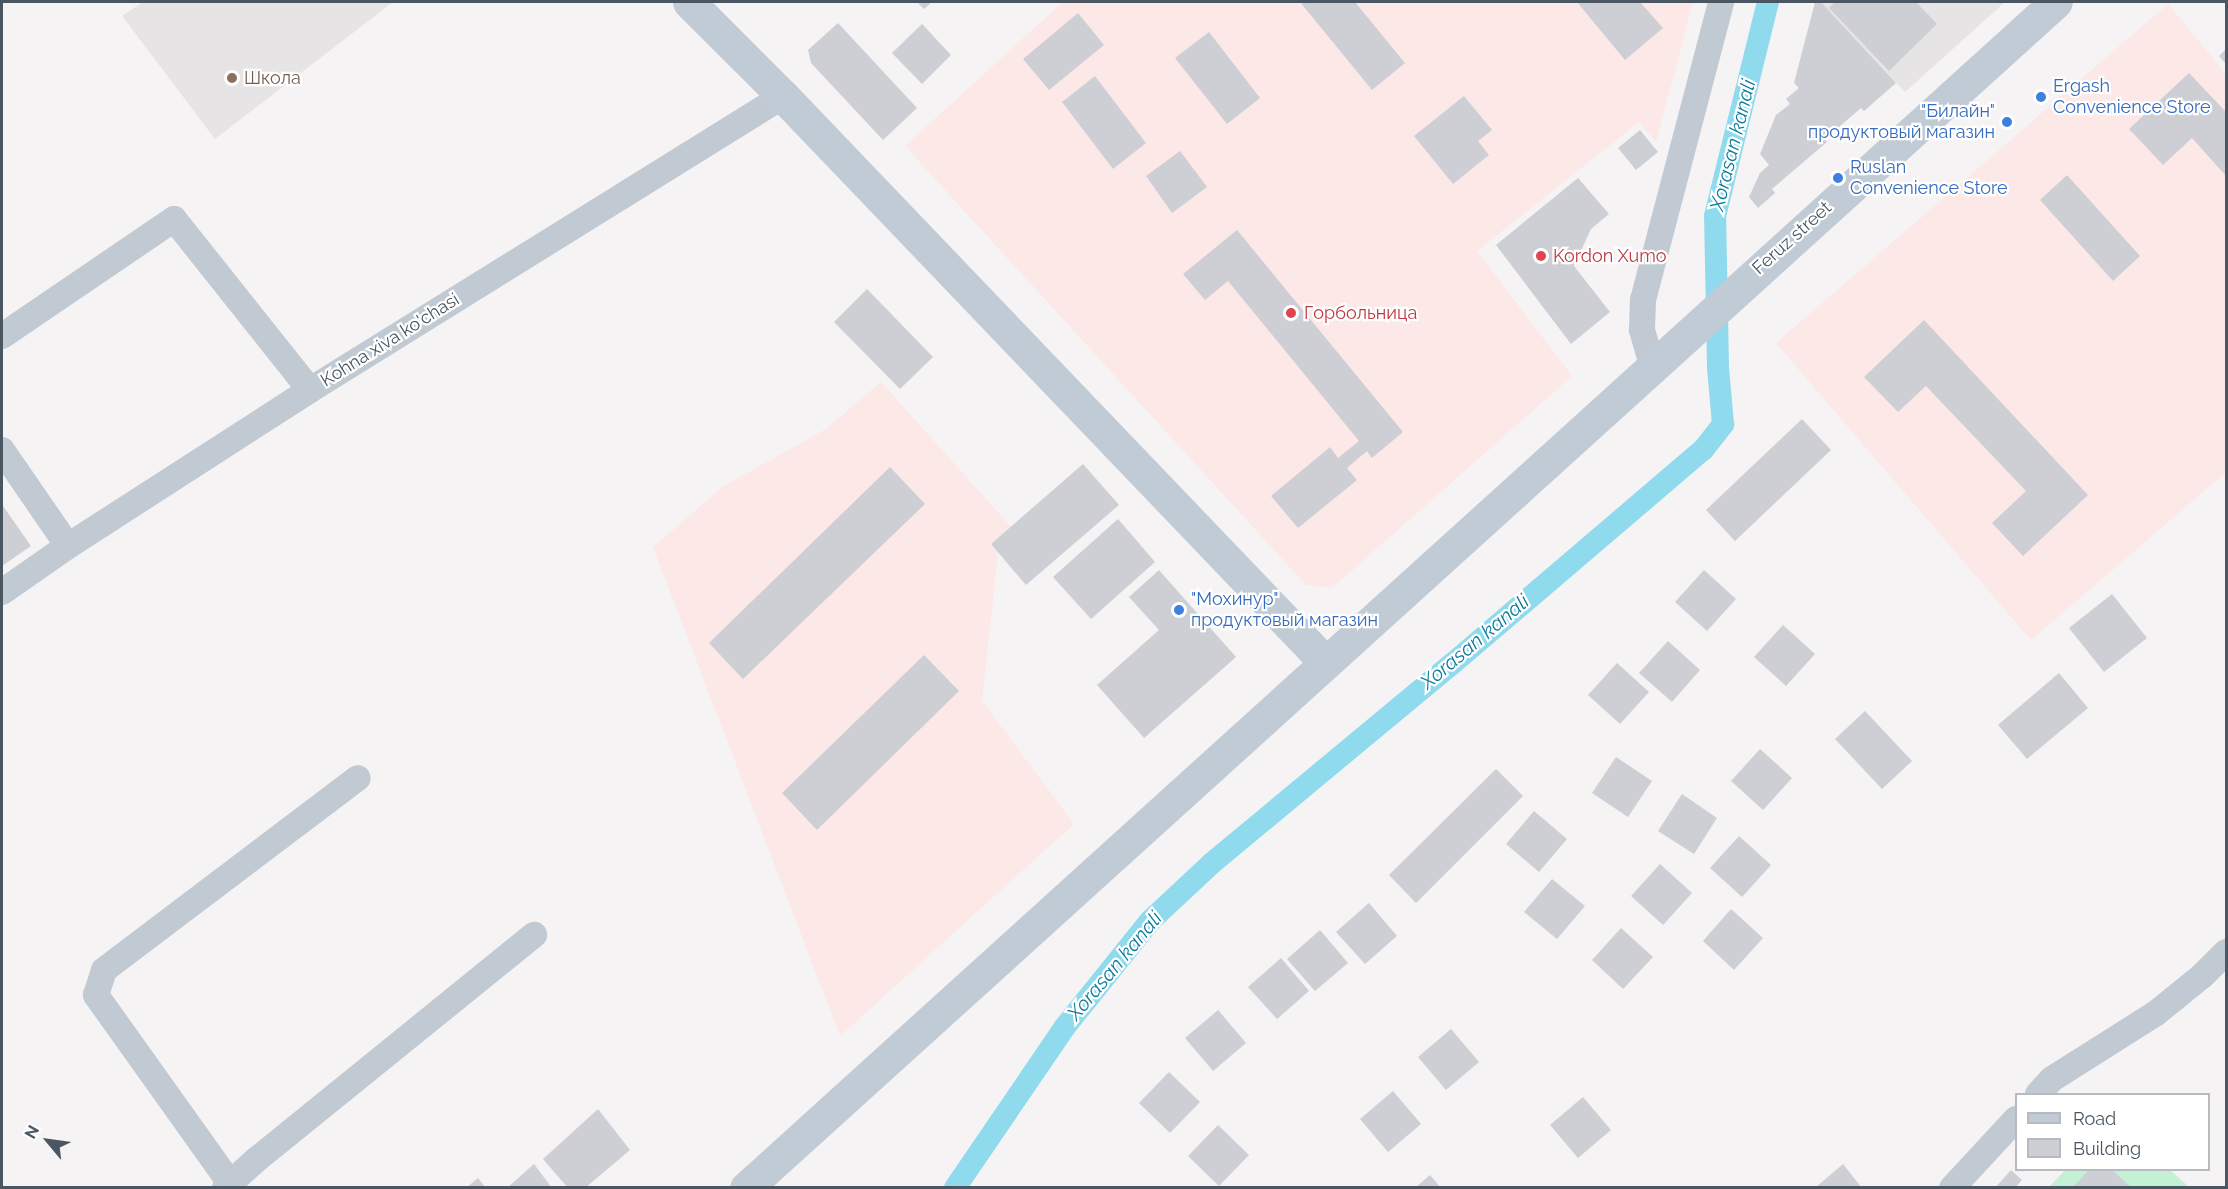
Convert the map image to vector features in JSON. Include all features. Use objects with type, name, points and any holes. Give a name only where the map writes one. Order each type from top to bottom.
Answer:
[{"type":"main road","points":[[689,2],[783,96],[1325,662]]},
{"type":"main road","name":"Feruz street","points":[[746,1188],[1743,282],[2056,2]]},
{"type":"street","points":[[1652,365],[1642,329],[1643,300],[1721,2]]},
{"type":"street","name":"Kohna xiva ko'chasi","points":[[2,592],[68,546],[310,390],[783,96]]},
{"type":"street","points":[[2,336],[174,219],[310,390]]},
{"type":"street","points":[[2,450],[68,546]]},
{"type":"street","points":[[358,778],[104,970],[96,995],[227,1185],[534,935]]},
{"type":"street","points":[[2040,1093],[2052,1079],[2156,1014],[2202,976],[2226,952]]},
{"type":"street","points":[[1952,1188],[2015,1120]]},
{"type":"shaded area","name":"Школа","points":[[143,2],[393,2],[215,139],[122,16]]},
{"type":"shaded area","name":"Горбольница","points":[[1063,2],[1693,2],[1656,142],[1639,122],[1477,251],[1572,376],[1332,588],[1306,585],[905,146]]},
{"type":"shaded area","points":[[1821,2],[2005,2],[1905,92]]},
{"type":"shaded area","points":[[2168,4],[2226,74],[2226,472],[2031,640],[1776,343]]},
{"type":"shaded area","points":[[881,382],[1011,527],[991,544],[998,552],[982,701],[1074,824],[840,1036],[653,547],[724,486],[826,429]]},
{"type":"green space","points":[[2064,1171],[2171,1171],[2189,1187],[2048,1188]]},
{"type":"building","points":[[917,2],[932,2],[924,9]]},
{"type":"building","points":[[1300,2],[1355,2],[1405,63],[1372,90]]},
{"type":"building","points":[[1577,2],[1640,2],[1663,28],[1625,60]]},
{"type":"building","points":[[1815,2],[1821,2],[1896,83],[1864,111],[1861,108],[1825,139],[1827,142],[1772,189],[1775,193],[1758,208],[1749,197],[1760,173],[1769,165],[1760,154],[1776,115],[1790,104],[1786,99],[1799,88],[1794,83]]},
{"type":"building","points":[[1835,2],[1916,2],[1937,24],[1889,71],[1829,8]]},
{"type":"building","points":[[1078,13],[1104,45],[1049,90],[1023,59]]},
{"type":"building","points":[[838,23],[917,108],[883,140],[811,63],[808,50]]},
{"type":"building","points":[[922,24],[951,55],[922,84],[892,53]]},
{"type":"building","points":[[1209,32],[1260,98],[1227,124],[1175,58]]},
{"type":"building","points":[[2226,49],[2226,64],[2219,56]]},
{"type":"building","points":[[2189,73],[2226,112],[2226,176],[2192,138],[2163,165],[2129,129]]},
{"type":"building","points":[[1095,76],[1146,143],[1113,169],[1062,102]]},
{"type":"building","points":[[1464,96],[1492,130],[1478,141],[1489,155],[1453,184],[1414,136]]},
{"type":"building","points":[[1640,130],[1658,152],[1636,170],[1618,148]]},
{"type":"building","points":[[1180,151],[1207,187],[1172,213],[1146,176]]},
{"type":"building","points":[[2067,175],[2140,256],[2113,281],[2040,200]]},
{"type":"building","name":"Kordon Xumo","points":[[1578,178],[1609,214],[1591,229],[1574,266],[1610,312],[1571,344],[1496,245]]},
{"type":"building","points":[[1237,230],[1403,432],[1372,458],[1367,451],[1347,468],[1357,480],[1298,528],[1271,496],[1330,447],[1338,458],[1359,441],[1228,281],[1205,300],[1183,274]]},
{"type":"building","points":[[867,289],[933,357],[900,389],[834,322]]},
{"type":"building","points":[[1924,320],[2088,495],[2023,556],[1992,523],[2026,491],[1926,386],[1898,412],[1864,377]]},
{"type":"building","points":[[1802,419],[1831,450],[1735,541],[1706,510]]},
{"type":"building","points":[[1083,464],[1119,505],[1026,585],[991,544]]},
{"type":"building","points":[[890,467],[925,504],[743,679],[709,643]]},
{"type":"building","points":[[2,507],[31,546],[2,566]]},
{"type":"building","points":[[1118,519],[1155,562],[1091,619],[1053,577]]},
{"type":"building","points":[[1159,570],[1236,657],[1144,738],[1097,685],[1159,630],[1129,597]]},
{"type":"building","points":[[1704,570],[1736,599],[1707,631],[1675,602]]},
{"type":"building","points":[[2112,594],[2147,638],[2104,672],[2069,628]]},
{"type":"building","points":[[1783,625],[1815,654],[1786,686],[1754,657]]},
{"type":"building","points":[[1668,641],[1700,670],[1672,702],[1639,673]]},
{"type":"building","points":[[924,655],[959,691],[817,830],[782,793]]},
{"type":"building","points":[[1617,663],[1649,692],[1620,724],[1588,695]]},
{"type":"building","points":[[2059,673],[2088,708],[2027,759],[1998,725]]},
{"type":"building","points":[[1865,711],[1912,761],[1882,789],[1835,739]]},
{"type":"building","points":[[1760,749],[1792,778],[1763,810],[1731,781]]},
{"type":"building","points":[[1616,757],[1652,781],[1628,817],[1592,793]]},
{"type":"building","points":[[1496,769],[1523,796],[1416,903],[1389,875]]},
{"type":"building","points":[[1682,794],[1717,818],[1694,854],[1658,831]]},
{"type":"building","points":[[1534,811],[1567,839],[1539,872],[1506,844]]},
{"type":"building","points":[[1739,836],[1771,865],[1742,897],[1710,868]]},
{"type":"building","points":[[1660,864],[1692,893],[1663,925],[1631,896]]},
{"type":"building","points":[[1552,879],[1585,906],[1557,939],[1524,912]]},
{"type":"building","points":[[1369,903],[1397,936],[1365,964],[1336,932]]},
{"type":"building","points":[[1731,909],[1763,938],[1734,970],[1703,941]]},
{"type":"building","points":[[1621,928],[1653,957],[1623,989],[1592,960]]},
{"type":"building","points":[[1320,930],[1348,963],[1315,991],[1287,959]]},
{"type":"building","points":[[1281,958],[1309,991],[1277,1019],[1248,987]]},
{"type":"building","points":[[1218,1010],[1246,1043],[1213,1071],[1185,1038]]},
{"type":"building","points":[[1451,1029],[1479,1062],[1446,1090],[1418,1057]]},
{"type":"building","points":[[1169,1072],[1200,1102],[1170,1133],[1139,1103]]},
{"type":"building","points":[[1393,1091],[1421,1124],[1388,1152],[1360,1119]]},
{"type":"building","points":[[1583,1097],[1611,1130],[1578,1158],[1550,1125]]},
{"type":"building","points":[[598,1109],[630,1150],[585,1188],[568,1188],[543,1159]]},
{"type":"building","points":[[1218,1125],[1249,1155],[1219,1186],[1188,1156]]},
{"type":"building","points":[[534,1164],[552,1188],[507,1188]]},
{"type":"building","points":[[1843,1164],[1862,1188],[1815,1188]]},
{"type":"building","points":[[2011,1170],[2022,1180],[2015,1188],[1995,1188]]},
{"type":"building","points":[[2088,1171],[2113,1171],[2132,1188],[2072,1188]]},
{"type":"building","points":[[1430,1175],[1441,1188],[1415,1188]]},
{"type":"building","points":[[478,1178],[486,1188],[466,1188]]},
{"type":"waterway","name":"Xorasan kanali","points":[[955,1188],[1064,1028],[1150,921],[1212,863],[1452,664],[1703,450],[1723,424],[1718,368],[1715,216],[1768,2]]},
{"type":"place","name":"Школа","points":[[232,78]]},
{"type":"place","name":"Ergash Convenience Store","points":[[2041,97]]},
{"type":"place","name":"\"Билайн\" продуктовый магазин","points":[[2007,122]]},
{"type":"place","name":"Ruslan Convenience Store","points":[[1838,178]]},
{"type":"place","name":"Kordon Xumo","points":[[1541,256]]},
{"type":"place","name":"Горбольница","points":[[1291,313]]},
{"type":"place","name":"\"Мохинур\" продуктовый магазин","points":[[1179,610]]}]
